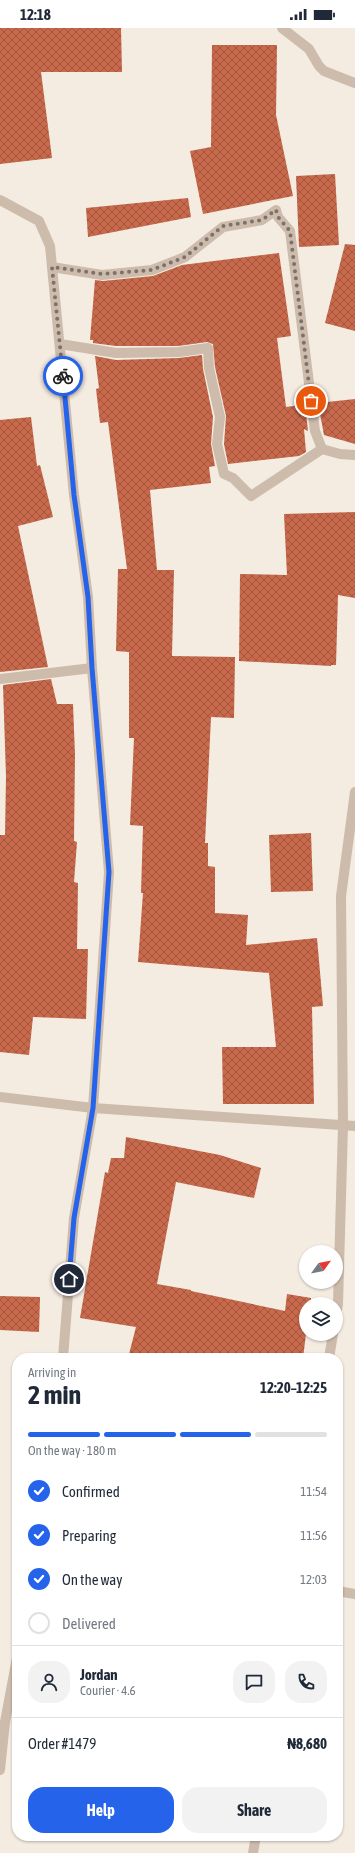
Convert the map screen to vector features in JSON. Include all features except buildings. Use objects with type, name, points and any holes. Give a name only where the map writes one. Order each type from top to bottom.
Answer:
[{"type":"street","points":[[282,28],[309,49],[319,66],[324,71],[355,83]]},
{"type":"street","points":[[0,200],[39,221],[50,246],[74,495],[88,597],[92,668],[109,872],[93,1108],[74,1218],[63,1353]]},
{"type":"street","points":[[52,267],[102,274],[152,270],[185,257],[223,226],[262,220],[276,210],[278,217],[290,231],[315,431],[322,448],[340,454],[355,455]]},
{"type":"street","points":[[60,344],[116,353],[179,352],[208,348],[209,368],[220,417],[217,444],[224,474],[233,478],[251,496],[322,448]]},
{"type":"street","points":[[0,679],[92,668]]},
{"type":"street","points":[[338,1297],[343,1126],[341,896],[355,792]]},
{"type":"street","points":[[0,1097],[93,1108],[355,1126]]},
{"type":"street","points":[[330,1353],[332,1341]]},
{"type":"street","points":[[343,1592],[355,1594]]},
{"type":"street","points":[[0,1770],[5,1722],[12,1685]]},
{"type":"street","points":[[253,1853],[255,1841]]},
{"type":"way so far","points":[[63,376],[52,267],[102,274],[152,270],[185,257],[223,226],[262,220],[276,210],[278,217],[290,231],[311,401]]},
{"type":"route","points":[[63,376],[74,495],[88,597],[92,668],[109,872],[93,1108],[74,1218],[69,1279]]}]
